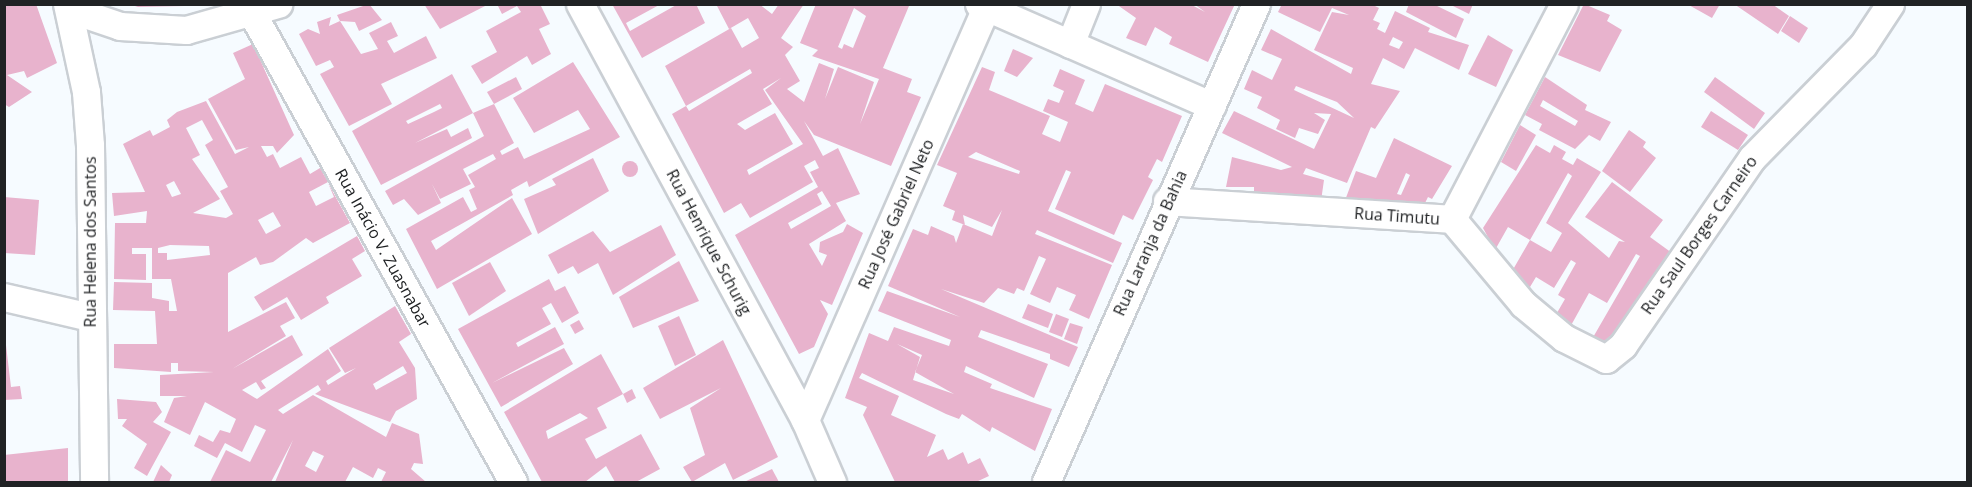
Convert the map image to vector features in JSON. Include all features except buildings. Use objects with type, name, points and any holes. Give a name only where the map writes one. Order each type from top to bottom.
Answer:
[{"type":"street","points":[[69,7],[150,31],[186,30],[278,4]]},
{"type":"street","name":"Rua Henrique Schurig","points":[[580,4],[805,420],[832,483]]},
{"type":"street","points":[[1070,44],[1086,4]]},
{"type":"street","name":"Rua Laranja da Bahia","points":[[1046,483],[1167,201],[1212,106],[1256,4]]},
{"type":"street","points":[[1452,219],[1564,4]]},
{"type":"street","name":"Rua Saul Borges Carneiro","points":[[1606,359],[1623,345],[1752,158],[1863,45],[1890,4]]},
{"type":"street","points":[[983,6],[1212,106]]},
{"type":"street","name":"Rua José Gabriel Neto","points":[[805,420],[983,6]]},
{"type":"street","name":"Rua Helena dos Santos","points":[[69,7],[88,113],[94,483]]},
{"type":"street","name":"Rua Inácio V. Zuasnabar","points":[[252,13],[513,483]]},
{"type":"street","name":"Rua Timutu","points":[[1167,201],[1452,219],[1523,304],[1564,338],[1606,359]]},
{"type":"street","points":[[4,297],[90,317]]}]
